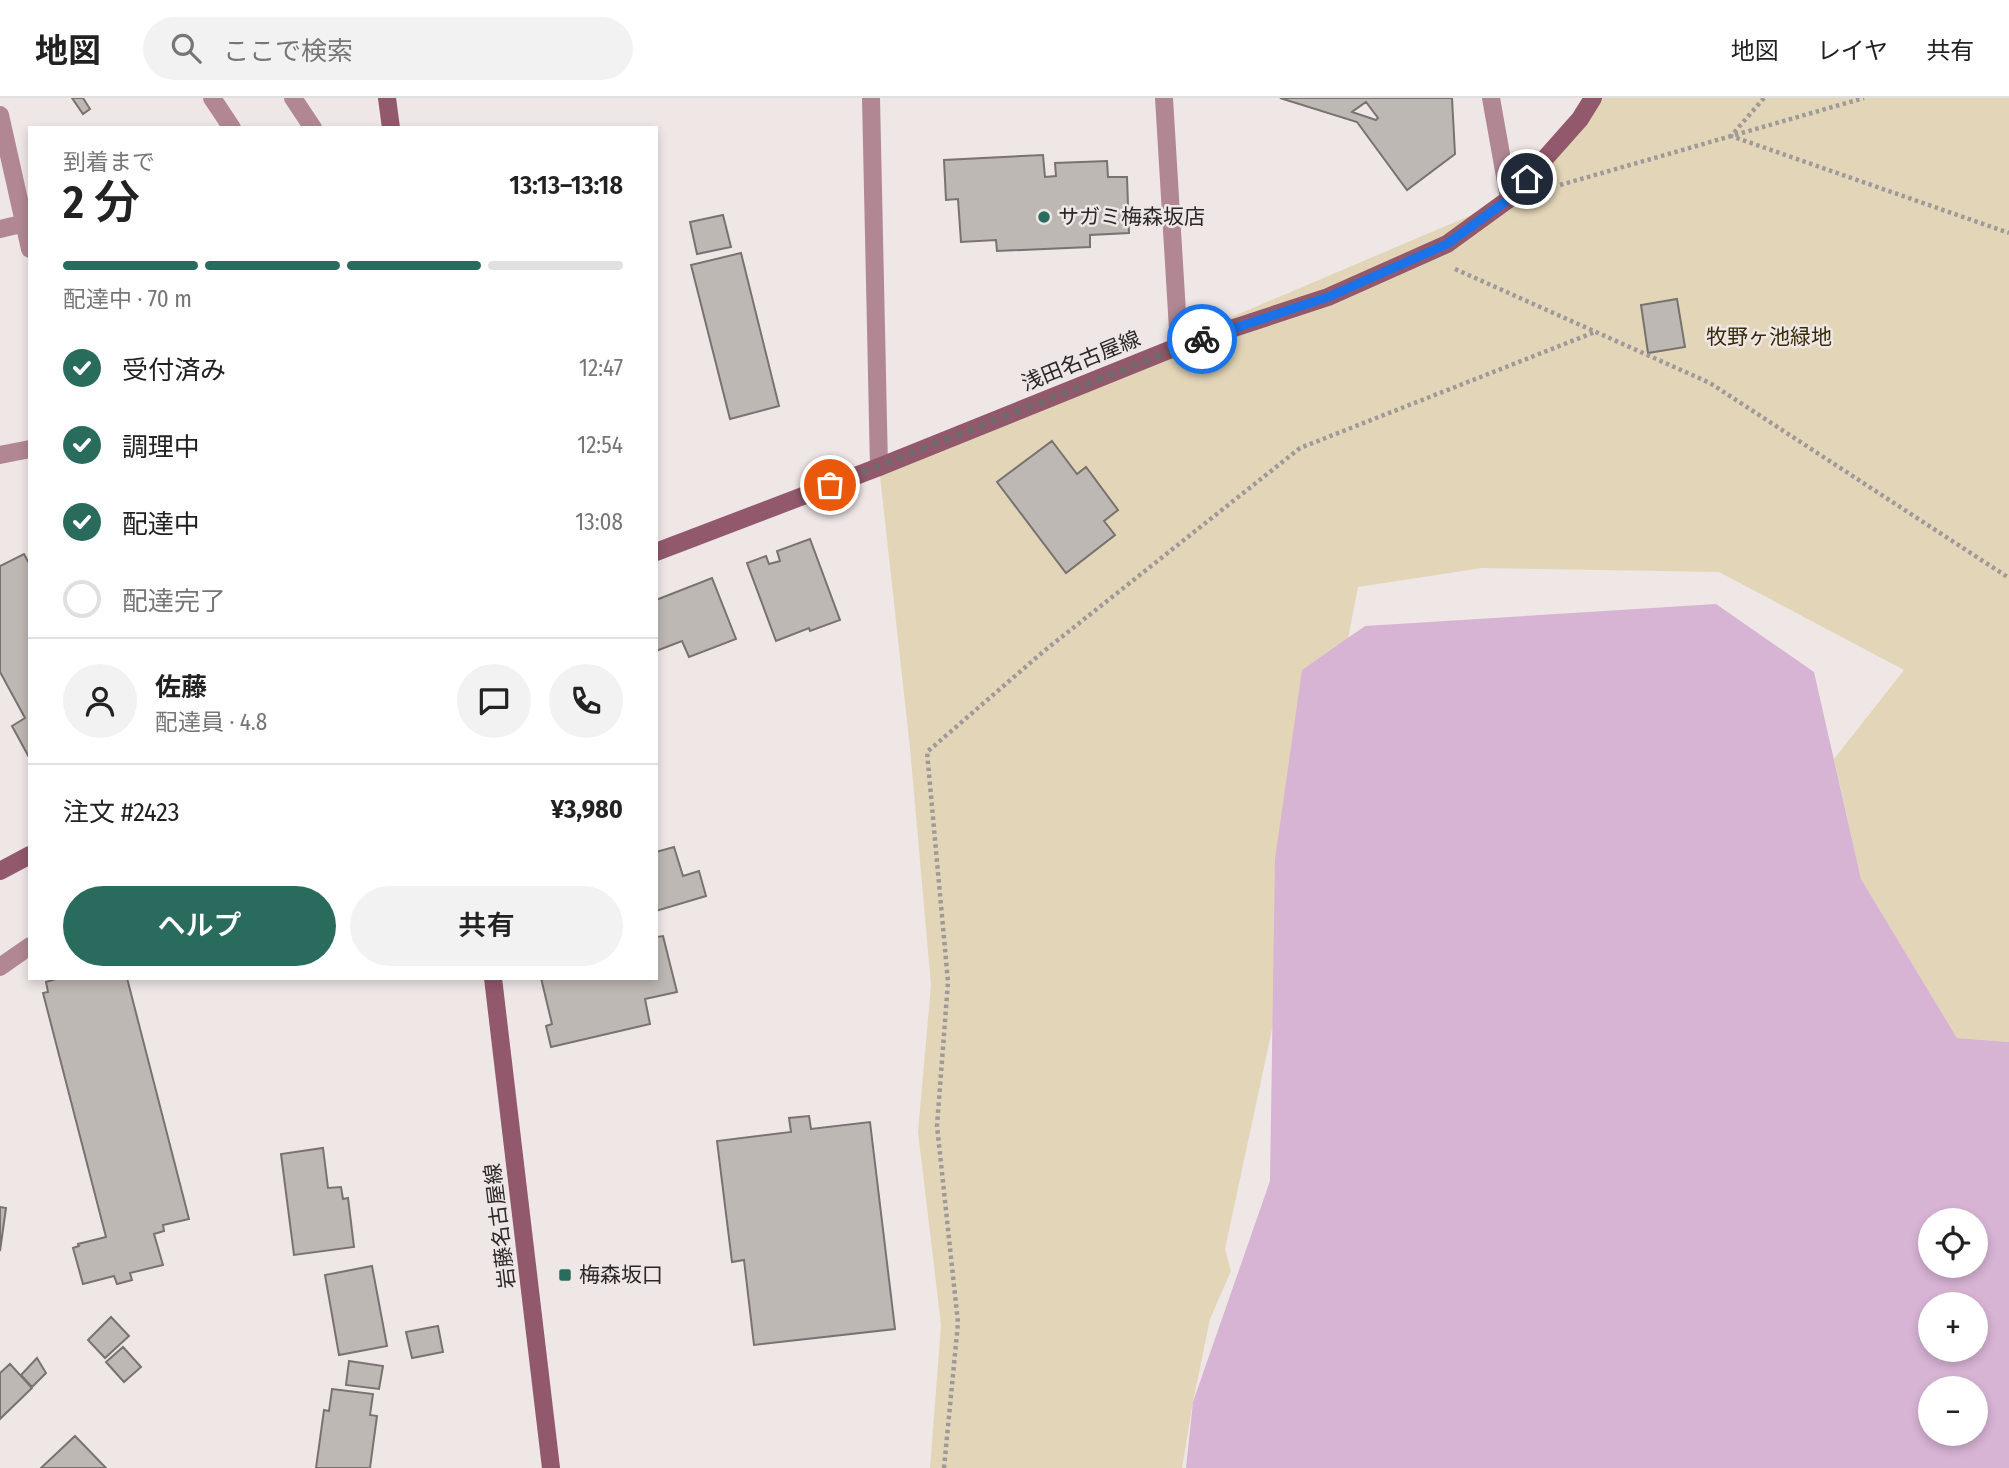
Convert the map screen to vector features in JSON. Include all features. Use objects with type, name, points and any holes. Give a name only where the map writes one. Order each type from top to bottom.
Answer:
[{"type":"main road","points":[[387,98],[391,126]]},
{"type":"main road","name":"浅田名古屋線","points":[[658,551],[879,467],[1179,346],[1328,297],[1447,244],[1509,199],[1580,119],[1593,98]]},
{"type":"main road","points":[[0,871],[28,856]]},
{"type":"main road","name":"岩藤名古屋線","points":[[493,980],[551,1468]]},
{"type":"street","points":[[212,98],[232,126]]},
{"type":"street","points":[[293,98],[312,126]]},
{"type":"street","points":[[871,98],[879,467]]},
{"type":"street","points":[[1164,98],[1179,346]]},
{"type":"street","points":[[1491,98],[1509,199]]},
{"type":"street","points":[[0,115],[27,223],[0,229]]},
{"type":"street","points":[[0,455],[28,449]]},
{"type":"street","points":[[0,967],[28,947]]},
{"type":"path","points":[[1731,136],[1764,98]]},
{"type":"path","points":[[1509,199],[1864,98]]},
{"type":"path","points":[[1731,136],[2009,233]]},
{"type":"path","points":[[1423,255],[1710,383],[2009,578]]},
{"type":"path","points":[[944,1468],[958,1323],[937,1126],[948,982],[927,752],[1044,651],[1300,448],[1595,332]]},
{"type":"green space","name":"牧野ヶ池緑地","points":[[1598,98],[2009,98],[2009,1042],[1957,1038],[1861,879],[1834,759],[1904,670],[1719,572],[1482,568],[1358,587],[1273,1025],[1225,1249],[1231,1271],[1210,1319],[1182,1468],[930,1468],[941,1325],[918,1132],[931,985],[910,748],[879,467],[1509,199]]},
{"type":"shaded area","points":[[1716,604],[1814,672],[1861,879],[1957,1038],[2009,1042],[2009,1468],[1186,1468],[1193,1402],[1270,1181],[1275,859],[1302,670],[1365,626]]},
{"type":"building","points":[[72,98],[83,98],[90,109],[83,114]]},
{"type":"building","points":[[1280,98],[1452,98],[1455,154],[1407,190],[1357,122]],"holes":[[[1366,102],[1378,118],[1376,120],[1352,112]]]},
{"type":"building","name":"サガミ梅森坂店","points":[[1043,155],[1045,177],[1056,176],[1055,163],[1107,161],[1108,177],[1127,177],[1129,233],[1090,235],[1090,247],[997,251],[996,240],[961,242],[958,199],[946,200],[944,160]]},
{"type":"building","points":[[723,215],[731,247],[697,254],[690,222]]},
{"type":"building","points":[[741,253],[779,406],[730,419],[691,265]]},
{"type":"building","points":[[1677,299],[1685,347],[1648,353],[1641,305]]},
{"type":"building","points":[[1052,441],[1077,474],[1086,467],[1118,510],[1104,521],[1115,535],[1066,573],[997,482]]},
{"type":"building","points":[[810,539],[840,620],[776,641],[747,563],[766,556],[769,564],[780,561],[777,551]]},
{"type":"building","points":[[24,554],[28,561],[28,755],[12,726],[25,718],[0,672],[0,566]]},
{"type":"building","points":[[712,578],[736,639],[689,657],[682,641],[658,650],[658,599]]},
{"type":"building","points":[[674,847],[683,876],[699,871],[706,896],[658,910],[658,851]]},
{"type":"building","points":[[663,936],[677,992],[645,999],[650,1024],[551,1047],[546,1026],[552,1024],[541,980],[658,980],[658,937]]},
{"type":"building","points":[[128,980],[189,1219],[163,1225],[164,1231],[154,1234],[163,1265],[130,1273],[132,1280],[117,1284],[114,1276],[83,1284],[73,1248],[79,1246],[78,1244],[106,1237],[43,993],[48,992],[46,982]]},
{"type":"building","points":[[809,1116],[811,1129],[870,1122],[895,1329],[754,1345],[744,1260],[732,1262],[717,1141],[791,1132],[789,1118]]},
{"type":"building","points":[[323,1148],[328,1188],[341,1187],[343,1199],[348,1198],[354,1247],[294,1255],[281,1154]]},
{"type":"building","points":[[0,1207],[6,1208],[0,1251]]},
{"type":"building","points":[[372,1266],[387,1346],[339,1355],[325,1275]]},
{"type":"building","points":[[111,1317],[129,1336],[105,1358],[88,1340]]},
{"type":"building","points":[[438,1326],[443,1352],[412,1358],[406,1332]]},
{"type":"building","points":[[123,1347],[141,1367],[124,1382],[106,1362]]},
{"type":"building","points":[[37,1358],[46,1373],[32,1387],[21,1375]]},
{"type":"building","points":[[349,1361],[383,1366],[379,1389],[346,1385]]},
{"type":"building","points":[[10,1364],[32,1388],[0,1419],[0,1373]]},
{"type":"building","points":[[332,1389],[373,1394],[370,1415],[377,1416],[370,1468],[316,1468],[324,1410],[329,1411]]},
{"type":"building","points":[[75,1436],[106,1468],[41,1468]]},
{"type":"way so far","points":[[830,485],[1202,339]]},
{"type":"place","name":"サガミ梅森坂店","points":[[1044,217]]},
{"type":"place","name":"梅森坂口","points":[[565,1275]]},
{"type":"route","points":[[1202,339],[1328,297],[1447,244],[1509,199],[1527,179]]}]
